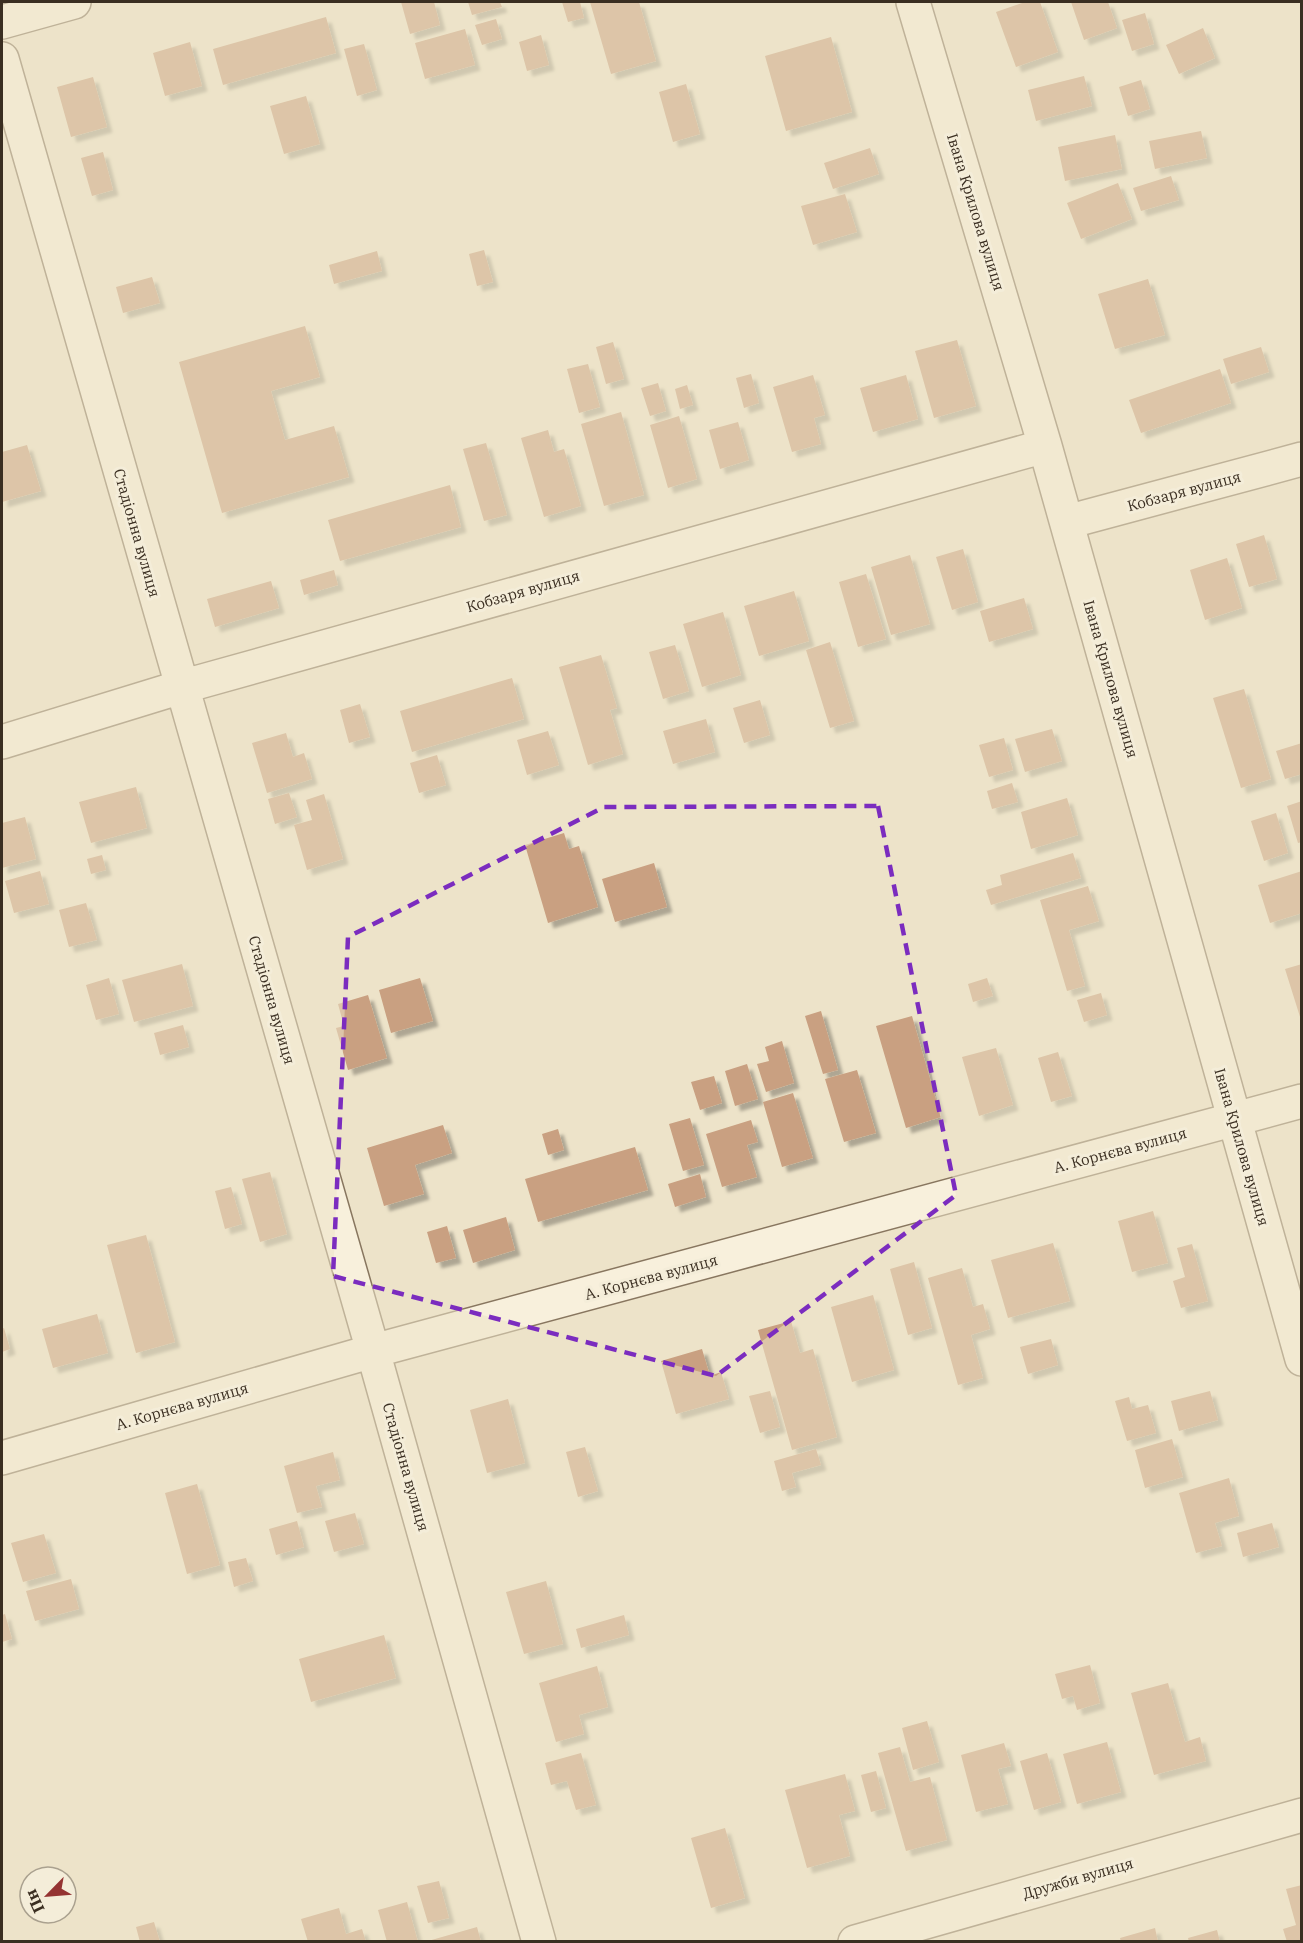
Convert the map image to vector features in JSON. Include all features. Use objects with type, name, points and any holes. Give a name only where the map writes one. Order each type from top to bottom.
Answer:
[{"type":"street","points":[[2,22],[74,2]]},
{"type":"street","name":"Івана Крилова вулиця","points":[[913,2],[1046,446],[1302,1359]]},
{"type":"street","name":"Стадіонна вулиця","points":[[2,59],[373,1352],[539,1941]]},
{"type":"street","name":"Кобзаря вулиця","points":[[2,742],[181,687],[1046,446]]},
{"type":"street","name":"Кобзаря вулиця","points":[[1067,522],[1302,459]]},
{"type":"street","name":"А. Корнєва вулиця","points":[[2,1458],[373,1352],[1302,1101]]},
{"type":"street","name":"Дружби вулиця","points":[[855,1941],[1302,1815]]},
{"type":"highlighted area","points":[[878,806],[956,1195],[716,1376],[333,1276],[348,937],[604,807]]},
{"type":"building","points":[[401,2],[434,2],[440,25],[410,34]]},
{"type":"building","points":[[468,2],[500,2],[502,7],[472,15]]},
{"type":"building","points":[[562,2],[580,2],[584,18],[568,22]]},
{"type":"building","points":[[590,2],[639,2],[656,61],[611,74]]},
{"type":"building","points":[[1025,2],[1040,2],[1058,52],[1016,67],[996,12]]},
{"type":"building","points":[[1071,2],[1108,2],[1117,28],[1084,40]]},
{"type":"building","points":[[1145,13],[1154,44],[1132,51],[1122,20]]},
{"type":"building","points":[[326,17],[336,53],[223,85],[213,49]]},
{"type":"building","points":[[496,19],[502,39],[482,45],[475,25]]},
{"type":"building","points":[[1203,28],[1215,58],[1179,74],[1166,45]]},
{"type":"building","points":[[465,29],[475,65],[425,79],[415,43]]},
{"type":"building","points":[[541,35],[549,65],[527,71],[519,42]]},
{"type":"building","points":[[831,37],[852,112],[786,131],[765,56]]},
{"type":"building","points":[[190,42],[202,86],[165,96],[153,53]]},
{"type":"building","points":[[364,44],[377,90],[357,96],[344,49]]},
{"type":"building","points":[[1084,76],[1092,106],[1036,121],[1028,90]]},
{"type":"building","points":[[93,77],[107,127],[71,137],[57,87]]},
{"type":"building","points":[[1141,80],[1150,109],[1128,116],[1119,87]]},
{"type":"building","points":[[686,84],[700,134],[673,142],[659,92]]},
{"type":"building","points":[[306,96],[320,144],[284,154],[270,106]]},
{"type":"building","points":[[1201,131],[1207,158],[1155,169],[1149,141]]},
{"type":"building","points":[[1115,135],[1122,169],[1065,181],[1058,147]]},
{"type":"building","points":[[870,148],[879,174],[833,189],[824,163]]},
{"type":"building","points":[[103,152],[113,190],[92,196],[81,158]]},
{"type":"building","points":[[1171,176],[1179,200],[1141,211],[1133,188]]},
{"type":"building","points":[[1118,183],[1132,219],[1081,239],[1067,203]]},
{"type":"building","points":[[845,194],[857,232],[813,245],[801,206]]},
{"type":"building","points":[[484,250],[493,282],[477,286],[469,254]]},
{"type":"building","points":[[377,251],[382,271],[334,284],[329,265]]},
{"type":"building","points":[[152,277],[160,303],[123,313],[116,287]]},
{"type":"building","points":[[1148,279],[1165,335],[1115,349],[1098,294]]},
{"type":"building","points":[[305,326],[320,377],[271,391],[285,440],[334,426],[349,477],[222,513],[179,362]]},
{"type":"building","points":[[957,340],[976,406],[934,418],[915,351]]},
{"type":"building","points":[[613,342],[624,379],[606,384],[596,347]]},
{"type":"building","points":[[1261,347],[1269,372],[1231,384],[1223,359]]},
{"type":"building","points":[[588,364],[600,407],[579,413],[567,369]]},
{"type":"building","points":[[1220,369],[1231,403],[1141,433],[1129,400]]},
{"type":"building","points":[[751,374],[759,403],[744,408],[736,378]]},
{"type":"building","points":[[813,375],[825,415],[814,418],[821,444],[792,452],[773,387]]},
{"type":"building","points":[[906,375],[918,419],[873,432],[860,388]]},
{"type":"building","points":[[658,383],[666,411],[650,416],[641,388]]},
{"type":"building","points":[[687,385],[693,405],[680,409],[675,389]]},
{"type":"building","points":[[621,412],[644,495],[604,506],[581,424]]},
{"type":"building","points":[[679,416],[697,479],[668,488],[650,425]]},
{"type":"building","points":[[738,422],[749,460],[720,469],[709,430]]},
{"type":"building","points":[[548,430],[554,452],[564,449],[581,506],[544,517],[521,438]]},
{"type":"building","points":[[486,443],[507,515],[484,521],[463,449]]},
{"type":"building","points":[[27,445],[41,491],[2,502],[2,452]]},
{"type":"building","points":[[450,485],[461,527],[340,561],[328,520]]},
{"type":"building","points":[[1264,535],[1277,579],[1249,587],[1236,544]]},
{"type":"building","points":[[963,549],[978,602],[952,610],[936,557]]},
{"type":"building","points":[[910,555],[930,624],[891,635],[871,567]]},
{"type":"building","points":[[1227,558],[1242,608],[1205,620],[1190,570]]},
{"type":"building","points":[[334,570],[338,585],[304,595],[300,580]]},
{"type":"building","points":[[866,574],[886,639],[858,647],[839,582]]},
{"type":"building","points":[[271,581],[279,608],[215,627],[207,599]]},
{"type":"building","points":[[794,591],[809,641],[759,656],[744,606]]},
{"type":"building","points":[[1024,598],[1033,629],[989,642],[980,611]]},
{"type":"building","points":[[723,612],[741,675],[702,687],[683,624]]},
{"type":"building","points":[[830,642],[854,721],[830,728],[806,650]]},
{"type":"building","points":[[675,645],[689,691],[663,699],[649,652]]},
{"type":"building","points":[[601,655],[617,708],[610,710],[623,754],[588,765],[559,667]]},
{"type":"building","points":[[512,678],[524,719],[412,752],[400,711]]},
{"type":"building","points":[[1244,689],[1271,779],[1241,788],[1213,698]]},
{"type":"building","points":[[760,700],[770,735],[744,743],[733,708]]},
{"type":"building","points":[[360,704],[370,737],[349,743],[340,710]]},
{"type":"building","points":[[706,719],[715,752],[673,764],[663,731]]},
{"type":"building","points":[[1052,729],[1062,761],[1025,772],[1015,739]]},
{"type":"building","points":[[548,731],[559,765],[527,775],[517,740]]},
{"type":"building","points":[[286,733],[293,757],[304,753],[312,779],[267,793],[252,743]]},
{"type":"building","points":[[1004,738],[1013,770],[989,777],[979,745]]},
{"type":"building","points":[[1302,743],[1302,774],[1285,779],[1276,751]]},
{"type":"building","points":[[437,755],[446,785],[419,793],[410,763]]},
{"type":"building","points":[[1012,783],[1018,802],[992,809],[987,791]]},
{"type":"building","points":[[136,787],[147,828],[91,843],[79,802]]},
{"type":"building","points":[[289,793],[297,817],[275,824],[268,799]]},
{"type":"building","points":[[324,794],[343,859],[307,870],[294,825],[312,820],[306,800]]},
{"type":"building","points":[[1067,798],[1078,835],[1031,849],[1021,812]]},
{"type":"building","points":[[1302,801],[1302,842],[1298,843],[1287,806]]},
{"type":"building","points":[[1276,813],[1288,853],[1264,861],[1251,821]]},
{"type":"building","points":[[25,817],[36,859],[2,868],[2,823]]},
{"type":"building","points":[[564,833],[569,849],[579,846],[598,907],[548,923],[525,845]]},
{"type":"building","points":[[1073,853],[1081,878],[991,905],[986,890],[1002,885],[1000,875]]},
{"type":"building","points":[[102,855],[106,870],[91,874],[87,859]]},
{"type":"building","points":[[654,863],[667,907],[615,922],[602,879]]},
{"type":"building","points":[[40,871],[49,904],[14,913],[5,881]]},
{"type":"building","points":[[1302,871],[1302,913],[1270,923],[1258,885]]},
{"type":"building","points":[[1088,886],[1099,921],[1069,930],[1085,986],[1067,991],[1040,900]]},
{"type":"building","points":[[86,903],[97,940],[69,947],[59,910]]},
{"type":"building","points":[[182,964],[193,1006],[134,1022],[122,980]]},
{"type":"building","points":[[1302,964],[1302,1020],[1301,1020],[1285,969]]},
{"type":"building","points":[[109,978],[119,1014],[96,1020],[86,985]]},
{"type":"building","points":[[420,978],[433,1021],[391,1033],[379,990]]},
{"type":"building","points":[[987,978],[993,996],[973,1002],[968,984]]},
{"type":"building","points":[[1101,993],[1107,1015],[1084,1022],[1077,1000]]},
{"type":"building","points":[[368,995],[387,1058],[348,1070],[336,1028],[344,1026],[338,1004]]},
{"type":"building","points":[[821,1011],[838,1070],[823,1074],[805,1016]]},
{"type":"building","points":[[912,1016],[941,1117],[906,1128],[876,1026]]},
{"type":"building","points":[[183,1025],[189,1047],[160,1055],[154,1033]]},
{"type":"building","points":[[782,1041],[794,1083],[766,1092],[757,1064],[769,1061],[765,1047]]},
{"type":"building","points":[[996,1048],[1013,1105],[979,1116],[962,1057]]},
{"type":"building","points":[[1058,1052],[1072,1096],[1051,1102],[1038,1058]]},
{"type":"building","points":[[747,1064],[758,1099],[735,1106],[725,1071]]},
{"type":"building","points":[[857,1070],[876,1133],[844,1142],[825,1079]]},
{"type":"building","points":[[714,1076],[722,1103],[700,1110],[691,1082]]},
{"type":"building","points":[[793,1093],[813,1158],[782,1167],[763,1102]]},
{"type":"building","points":[[690,1118],[704,1165],[683,1171],[669,1124]]},
{"type":"building","points":[[751,1120],[758,1142],[747,1145],[757,1177],[722,1187],[706,1134]]},
{"type":"building","points":[[443,1125],[452,1153],[415,1165],[424,1194],[384,1206],[367,1148]]},
{"type":"building","points":[[558,1129],[564,1150],[548,1155],[542,1134]]},
{"type":"building","points":[[635,1147],[648,1190],[538,1222],[525,1179]]},
{"type":"building","points":[[270,1172],[287,1234],[260,1242],[242,1179]]},
{"type":"building","points":[[700,1174],[706,1197],[675,1207],[668,1184]]},
{"type":"building","points":[[231,1187],[242,1224],[225,1229],[215,1191]]},
{"type":"building","points":[[1153,1211],[1168,1263],[1132,1272],[1118,1221]]},
{"type":"building","points":[[506,1217],[515,1250],[473,1263],[463,1230]]},
{"type":"building","points":[[447,1226],[456,1258],[436,1263],[427,1232]]},
{"type":"building","points":[[146,1235],[175,1342],[136,1353],[107,1245]]},
{"type":"building","points":[[1053,1243],[1070,1301],[1008,1318],[991,1260]]},
{"type":"building","points":[[1192,1244],[1208,1301],[1181,1308],[1173,1281],[1185,1277],[1177,1248]]},
{"type":"building","points":[[914,1262],[932,1328],[908,1335],[890,1269]]},
{"type":"building","points":[[962,1268],[973,1307],[983,1304],[990,1329],[971,1335],[983,1378],[958,1385],[928,1278]]},
{"type":"building","points":[[873,1295],[894,1370],[852,1382],[831,1307]]},
{"type":"building","points":[[97,1314],[108,1353],[53,1368],[42,1329]]},
{"type":"building","points":[[791,1321],[800,1353],[813,1349],[837,1437],[792,1450],[758,1330]]},
{"type":"building","points":[[4,1328],[10,1349],[2,1352],[2,1329]]},
{"type":"building","points":[[1051,1339],[1058,1365],[1028,1374],[1020,1347]]},
{"type":"building","points":[[702,1349],[710,1376],[721,1372],[729,1399],[676,1414],[661,1361]]},
{"type":"building","points":[[770,1391],[780,1427],[760,1433],[749,1396]]},
{"type":"building","points":[[1210,1391],[1218,1420],[1179,1431],[1171,1401]]},
{"type":"building","points":[[1129,1397],[1132,1409],[1148,1405],[1156,1433],[1127,1441],[1115,1401]]},
{"type":"building","points":[[508,1399],[525,1463],[487,1473],[470,1410]]},
{"type":"building","points":[[1172,1439],[1183,1477],[1145,1488],[1135,1450]]},
{"type":"building","points":[[585,1447],[598,1491],[578,1497],[566,1452]]},
{"type":"building","points":[[816,1449],[821,1465],[792,1473],[796,1487],[782,1491],[774,1461]]},
{"type":"building","points":[[333,1452],[340,1480],[316,1486],[322,1507],[297,1513],[284,1466]]},
{"type":"building","points":[[1229,1478],[1239,1516],[1215,1523],[1222,1546],[1196,1553],[1179,1493]]},
{"type":"building","points":[[197,1484],[220,1565],[187,1574],[165,1493]]},
{"type":"building","points":[[355,1513],[364,1544],[334,1552],[325,1521]]},
{"type":"building","points":[[297,1521],[304,1547],[276,1555],[269,1529]]},
{"type":"building","points":[[1272,1523],[1279,1547],[1243,1557],[1237,1533]]},
{"type":"building","points":[[44,1534],[56,1573],[23,1582],[11,1543]]},
{"type":"building","points":[[246,1558],[253,1581],[234,1587],[228,1562]]},
{"type":"building","points":[[71,1579],[79,1609],[35,1621],[26,1591]]},
{"type":"building","points":[[546,1581],[563,1644],[524,1654],[506,1592]]},
{"type":"building","points":[[5,1614],[12,1639],[2,1642],[2,1615]]},
{"type":"building","points":[[624,1615],[629,1635],[581,1648],[576,1629]]},
{"type":"building","points":[[384,1635],[396,1678],[311,1702],[299,1659]]},
{"type":"building","points":[[1090,1665],[1100,1703],[1077,1710],[1073,1696],[1062,1699],[1055,1674]]},
{"type":"building","points":[[597,1666],[608,1707],[579,1715],[584,1734],[556,1742],[539,1683]]},
{"type":"building","points":[[1168,1683],[1185,1742],[1200,1737],[1206,1761],[1154,1775],[1131,1693]]},
{"type":"building","points":[[927,1721],[939,1762],[913,1770],[902,1728]]},
{"type":"building","points":[[1107,1742],[1121,1792],[1077,1804],[1063,1754]]},
{"type":"building","points":[[1004,1743],[1011,1766],[998,1769],[1008,1804],[976,1812],[961,1755]]},
{"type":"building","points":[[900,1747],[910,1782],[930,1777],[947,1840],[906,1851],[878,1753]]},
{"type":"building","points":[[581,1753],[596,1805],[576,1810],[567,1781],[551,1785],[545,1763]]},
{"type":"building","points":[[1047,1753],[1061,1802],[1034,1810],[1020,1761]]},
{"type":"building","points":[[876,1771],[886,1808],[871,1812],[861,1775]]},
{"type":"building","points":[[845,1774],[855,1811],[839,1815],[850,1856],[807,1868],[785,1790]]},
{"type":"building","points":[[725,1828],[745,1898],[711,1908],[691,1838]]},
{"type":"building","points":[[439,1881],[449,1918],[428,1923],[417,1886]]},
{"type":"building","points":[[1302,1885],[1302,1942],[1287,1942],[1283,1929],[1296,1925],[1286,1889]]},
{"type":"building","points":[[407,1902],[418,1942],[387,1942],[378,1910]]},
{"type":"building","points":[[339,1908],[346,1934],[362,1929],[366,1942],[308,1942],[301,1919]]},
{"type":"building","points":[[154,1922],[160,1942],[140,1942],[136,1927]]},
{"type":"building","points":[[477,1927],[481,1942],[428,1942],[428,1941]]},
{"type":"building","points":[[1155,1928],[1158,1942],[1121,1942],[1120,1938]]},
{"type":"building","points":[[1217,1930],[1220,1942],[1189,1942],[1188,1938]]}]
